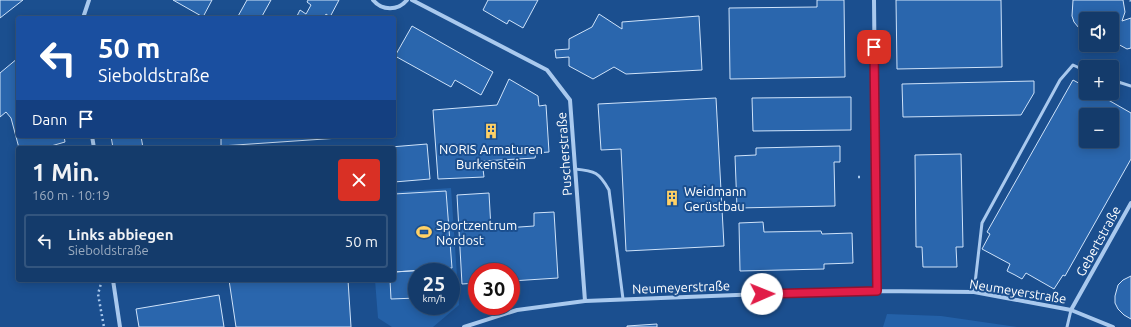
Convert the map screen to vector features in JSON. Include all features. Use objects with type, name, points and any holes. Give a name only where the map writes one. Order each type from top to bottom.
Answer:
[{"type":"street","points":[[83,16],[89,0]]},
{"type":"street","points":[[373,0],[383,8],[391,9],[398,8],[407,0]]},
{"type":"street","name":"Puscherstraße","points":[[412,0],[547,70],[570,100],[585,301]]},
{"type":"street","points":[[874,0],[877,291]]},
{"type":"street","name":"Gebertstraße","points":[[1071,310],[1131,203]]},
{"type":"street","points":[[113,282],[120,327]]},
{"type":"street","name":"Neumeyerstraße","points":[[464,327],[517,310],[585,301],[877,291],[974,292],[1071,310],[1113,327]]},
{"type":"lane","points":[[974,292],[982,223],[1060,80],[1073,65],[1079,68]]},
{"type":"lane","points":[[1119,82],[1131,86]]},
{"type":"lane","points":[[575,169],[590,171],[602,178],[609,190],[623,299]]},
{"type":"lane","points":[[1068,327],[1071,310]]},
{"type":"path","points":[[101,282],[98,294],[104,327]]},
{"type":"shaded area","name":"Sportzentrum Nordost","points":[[451,188],[456,263],[408,263],[408,315],[447,315],[433,327],[392,327],[378,318],[375,282],[396,282],[396,192]]},
{"type":"shaded area","points":[[887,314],[941,316],[1017,327],[883,327]]},
{"type":"building","points":[[0,0],[23,0],[0,18]]},
{"type":"building","points":[[173,0],[212,0],[204,16]]},
{"type":"building","points":[[247,0],[271,0],[262,16],[238,16]]},
{"type":"building","points":[[308,0],[339,0],[331,16],[326,14],[325,16],[297,16],[300,10],[306,14],[311,5],[307,2]]},
{"type":"building","points":[[488,0],[538,0],[523,28],[509,20],[507,24],[483,10]]},
{"type":"building","points":[[817,0],[844,0],[845,77],[730,79],[729,8],[817,7]]},
{"type":"building","points":[[896,0],[1001,0],[1002,67],[897,69]]},
{"type":"building","points":[[1073,0],[1123,0],[1125,12],[1122,21],[1131,18],[1131,48],[1127,49],[1119,45],[1119,12],[1079,12],[1079,28],[1074,22],[1072,16]]},
{"type":"building","points":[[599,14],[622,29],[622,22],[699,16],[702,70],[626,74],[614,67],[593,79],[569,66],[569,57],[556,58],[555,50],[569,49],[569,39],[592,27]]},
{"type":"building","points":[[412,26],[493,72],[481,95],[455,80],[451,87],[396,57]]},
{"type":"building","points":[[16,60],[16,137],[11,118],[6,112],[0,117],[0,73]]},
{"type":"building","name":"NORIS Armaturen Burkenstein","points":[[509,79],[538,96],[539,106],[546,105],[549,152],[536,153],[535,158],[482,161],[484,177],[438,179],[433,110],[497,105]]},
{"type":"building","points":[[1073,80],[1079,83],[1079,100],[1108,100],[1131,113],[1131,159],[1065,276],[1063,275],[1054,289],[1026,273],[1022,279],[1007,271],[1010,264],[982,249],[990,234],[987,232]]},
{"type":"building","points":[[1034,81],[1034,93],[1021,115],[903,117],[902,84]]},
{"type":"building","points":[[851,97],[851,130],[753,131],[752,98]]},
{"type":"building","name":"Weidmann Gerüstbau","points":[[716,98],[724,246],[626,251],[621,149],[601,150],[598,104]]},
{"type":"building","points":[[16,138],[64,138],[65,142],[51,146],[18,146]]},
{"type":"building","points":[[111,138],[141,138],[143,146],[113,146]]},
{"type":"building","points":[[221,138],[339,138],[221,146]]},
{"type":"building","points":[[427,144],[430,179],[396,182],[396,147]]},
{"type":"building","points":[[840,146],[840,162],[834,162],[835,206],[737,208],[735,156],[756,155],[756,148]]},
{"type":"building","points":[[961,154],[963,247],[956,247],[957,267],[923,267],[922,247],[916,247],[915,155]]},
{"type":"building","points":[[446,191],[452,263],[408,263],[408,271],[396,272],[396,194]]},
{"type":"building","points":[[489,193],[491,229],[534,226],[534,213],[554,212],[558,278],[520,280],[520,263],[468,263],[468,284],[462,284],[457,195]]},
{"type":"building","points":[[763,222],[764,232],[821,231],[822,234],[852,233],[853,263],[824,264],[824,269],[740,271],[739,223]]},
{"type":"building","points":[[408,271],[408,298],[391,299],[390,282],[396,282],[396,272]]},
{"type":"building","points":[[1131,276],[1131,319],[1118,309],[1115,303],[1115,296],[1118,285],[1123,280]]},
{"type":"building","points":[[229,282],[348,282],[351,327],[236,327]]},
{"type":"building","points":[[219,295],[224,327],[139,327],[136,309]]},
{"type":"building","points":[[657,324],[657,327],[627,327],[627,326]]},
{"type":"place","name":"NORIS Armaturen Burkenstein","points":[[491,131]]},
{"type":"place","name":"Weidmann Gerüstbau","points":[[672,198]]},
{"type":"place","name":"Sportzentrum Nordost","points":[[424,232]]},
{"type":"route","points":[[762,294],[877,291],[874,47]]}]
